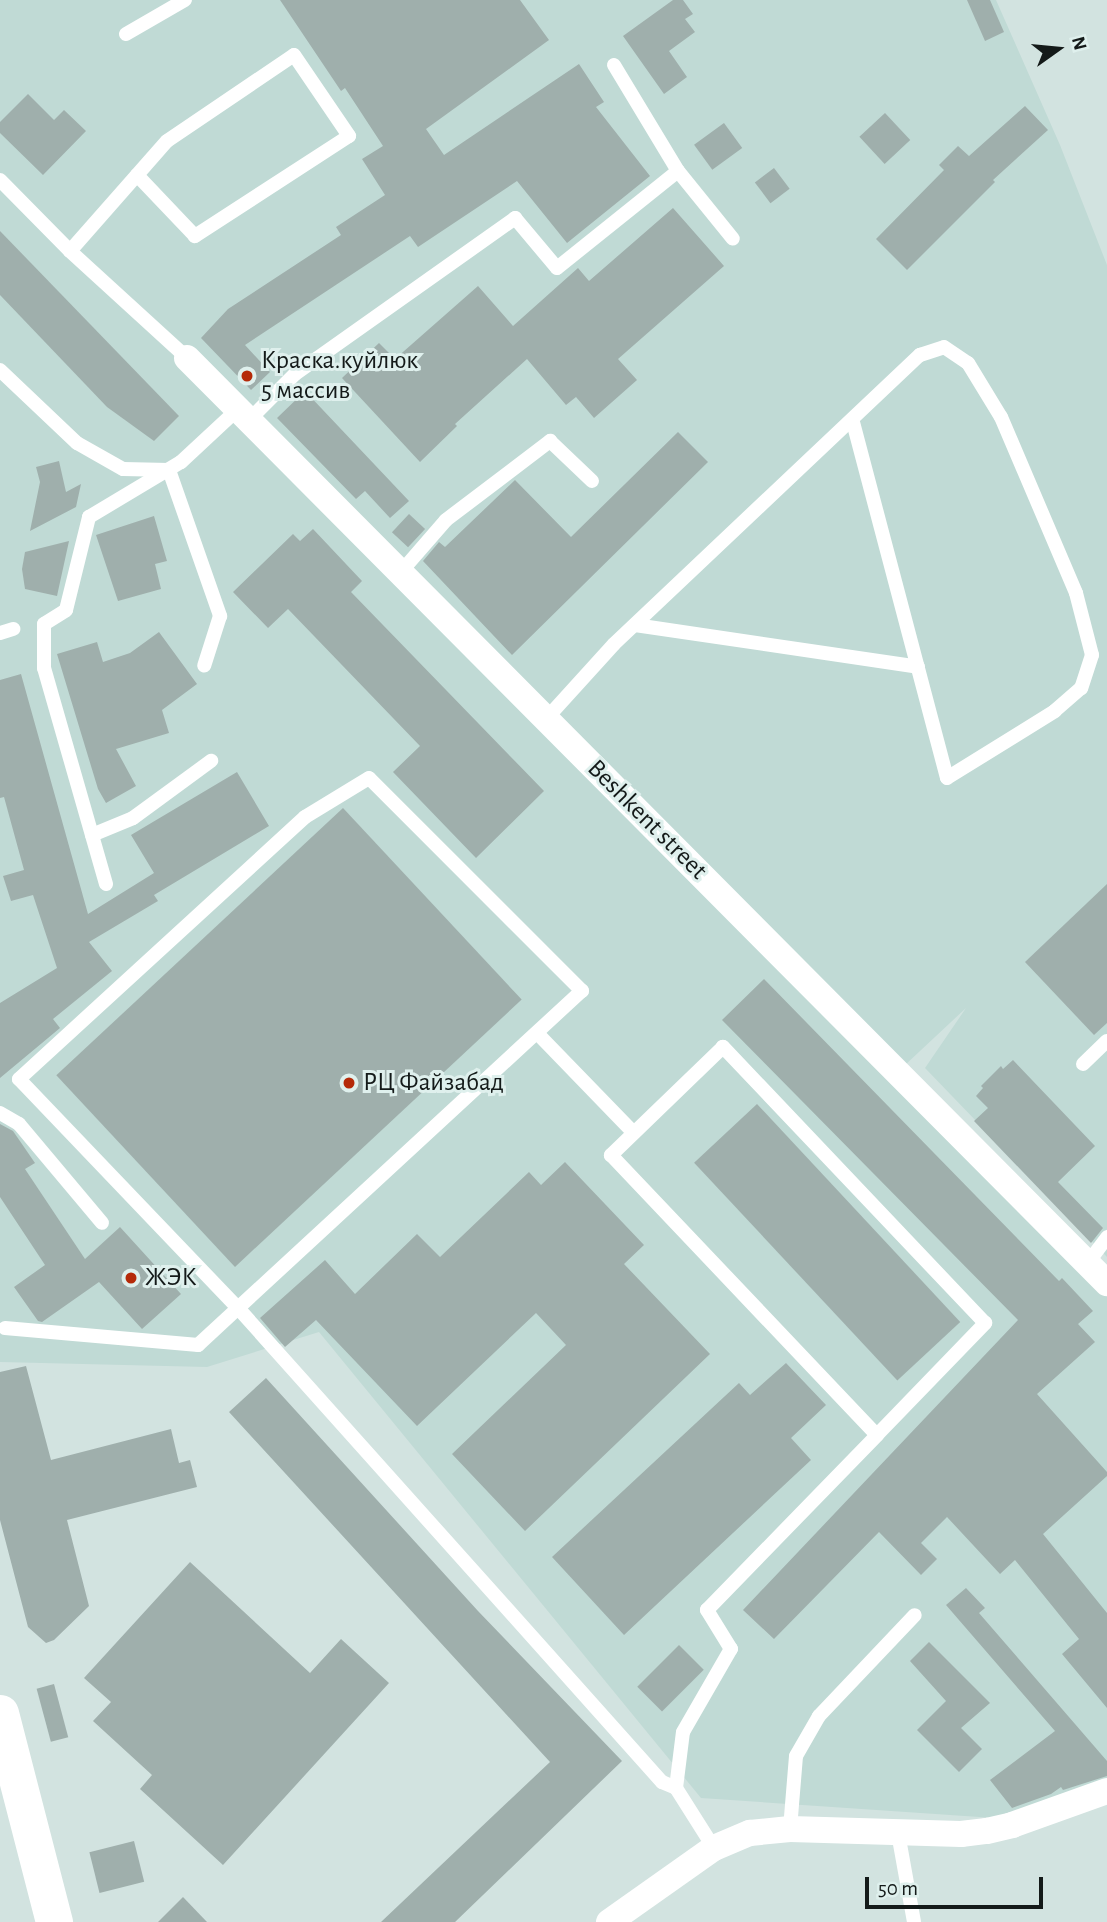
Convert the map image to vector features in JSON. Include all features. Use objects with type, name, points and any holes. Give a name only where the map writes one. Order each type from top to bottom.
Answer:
[{"type":"street","name":"Beshkent street","points":[[187,358],[1107,1283]]},
{"type":"street","points":[[0,1713],[54,1922]]},
{"type":"street","points":[[609,1922],[713,1848],[750,1833],[790,1829],[898,1833],[987,1831],[1107,1791]]},
{"type":"lane","points":[[126,34],[185,0]]},
{"type":"lane","points":[[70,251],[137,175],[167,141],[294,55],[349,136],[195,236],[137,175]]},
{"type":"lane","points":[[614,65],[678,171],[733,239]]},
{"type":"lane","points":[[106,884],[44,667],[44,624],[66,610],[89,517],[169,470],[295,374],[515,218],[557,268],[678,171]]},
{"type":"lane","points":[[0,180],[70,251],[187,358]]},
{"type":"lane","points":[[546,719],[635,625],[852,419],[920,355],[944,347],[968,363],[1001,417],[1076,593],[1091,654],[1081,688],[1055,711],[947,778],[852,419]]},
{"type":"lane","points":[[0,370],[77,443],[122,469],[169,470]]},
{"type":"lane","points":[[400,573],[446,520],[550,441],[592,481]]},
{"type":"lane","points":[[169,470],[220,616],[204,666]]},
{"type":"lane","points":[[635,625],[918,667]]},
{"type":"lane","points":[[92,835],[133,818],[211,761]]},
{"type":"lane","points":[[5,1328],[198,1345],[238,1308],[537,1033],[582,991],[369,778],[305,817],[19,1079],[238,1308],[662,1783],[676,1788],[713,1848]]},
{"type":"lane","points":[[537,1033],[634,1133]]},
{"type":"lane","points":[[1083,1064],[1107,1041]]},
{"type":"lane","points":[[676,1788],[683,1732],[731,1649],[707,1609],[877,1435],[985,1324],[723,1047],[611,1155],[877,1435]]},
{"type":"lane","points":[[0,1113],[19,1124],[102,1223]]},
{"type":"lane","points":[[1087,1264],[1107,1237]]},
{"type":"lane","points":[[790,1829],[796,1756],[819,1716],[915,1615]]},
{"type":"lane","points":[[898,1833],[914,1922]]},
{"type":"shaded area","points":[[0,0],[996,0],[1060,145],[1107,265],[1107,1257],[925,1068],[966,1008],[904,1066],[1107,1274],[1107,1780],[1009,1819],[701,1798],[319,1332],[207,1367],[0,1362]]},
{"type":"building","points":[[280,0],[520,0],[549,40],[426,129],[444,155],[579,64],[604,102],[596,107],[650,176],[567,243],[517,181],[418,247],[410,236],[245,345],[270,372],[251,390],[201,338],[228,309],[341,235],[336,227],[385,195],[362,159],[383,146],[345,88],[341,91]]},
{"type":"building","points":[[673,0],[683,0],[693,14],[685,19],[695,32],[669,51],[687,77],[664,94],[623,36]]},
{"type":"building","points":[[967,0],[990,0],[1004,32],[985,41]]},
{"type":"building","points":[[28,94],[54,120],[64,110],[86,131],[43,175],[0,133],[0,122]]},
{"type":"building","points":[[1025,106],[1048,130],[993,180],[995,182],[907,270],[876,239],[944,170],[939,165],[958,146],[969,156]]},
{"type":"building","points":[[885,113],[910,140],[885,164],[859,137]]},
{"type":"building","points":[[724,123],[742,148],[712,170],[694,145]]},
{"type":"building","points":[[774,168],[790,189],[770,203],[755,182]]},
{"type":"building","points":[[673,208],[724,266],[618,359],[637,380],[594,418],[576,397],[566,405],[527,359],[455,424],[457,426],[420,462],[342,378],[379,343],[395,359],[478,286],[513,326],[578,268],[589,281]]},
{"type":"building","points":[[0,231],[179,416],[154,441],[107,407],[0,295]]},
{"type":"building","points":[[305,391],[409,501],[390,518],[365,491],[356,499],[277,418]]},
{"type":"building","points":[[678,432],[708,462],[512,655],[423,561],[439,542],[445,547],[515,480],[571,537]]},
{"type":"building","points":[[59,461],[66,492],[81,484],[76,507],[30,531],[40,482],[36,467]]},
{"type":"building","points":[[409,514],[425,529],[408,547],[392,532]]},
{"type":"building","points":[[154,516],[167,561],[155,564],[161,589],[118,601],[96,535]]},
{"type":"building","points":[[313,529],[362,581],[351,592],[544,791],[476,858],[393,772],[420,746],[288,609],[268,628],[233,592],[293,534],[300,541]]},
{"type":"building","points":[[69,541],[57,596],[25,589],[22,569],[25,552]]},
{"type":"building","points":[[159,632],[197,684],[162,710],[169,733],[116,749],[136,786],[106,803],[98,789],[57,654],[97,642],[103,662],[130,653]]},
{"type":"building","points":[[21,674],[88,914],[154,873],[131,835],[237,772],[269,826],[154,895],[158,901],[89,942],[112,971],[53,1019],[60,1028],[0,1078],[0,1003],[57,968],[33,895],[11,901],[3,876],[24,870],[4,797],[0,798],[0,680]]},
{"type":"building","points":[[343,808],[522,1000],[235,1267],[56,1075]]},
{"type":"building","points":[[1107,884],[1107,1023],[1094,1035],[1025,962]]},
{"type":"building","points":[[764,979],[1059,1281],[1062,1278],[1093,1311],[1078,1324],[1095,1342],[1037,1394],[1107,1472],[1107,1476],[1043,1534],[1107,1613],[1107,1708],[1062,1654],[1079,1639],[1015,1560],[1000,1574],[947,1517],[921,1543],[937,1559],[921,1575],[879,1532],[774,1639],[743,1610],[1018,1320],[722,1020]]},
{"type":"building","points":[[1013,1060],[1095,1146],[1058,1182],[1103,1228],[1091,1243],[974,1121],[988,1108],[976,1096],[983,1088],[981,1086],[1001,1066],[1003,1069]]},
{"type":"building","points":[[757,1104],[960,1322],[897,1381],[694,1163]]},
{"type":"building","points":[[0,1124],[13,1131],[35,1163],[25,1169],[85,1259],[120,1227],[181,1294],[142,1329],[99,1282],[42,1322],[38,1321],[14,1287],[45,1265],[0,1197]]},
{"type":"building","points":[[565,1162],[644,1245],[624,1264],[710,1354],[525,1531],[452,1454],[566,1345],[536,1313],[417,1426],[316,1320],[285,1347],[260,1318],[325,1260],[355,1294],[417,1234],[440,1257],[529,1172],[541,1185]]},
{"type":"building","points":[[786,1363],[826,1405],[791,1438],[811,1460],[624,1635],[552,1557],[739,1383],[750,1395]]},
{"type":"building","points":[[26,1366],[51,1460],[171,1429],[179,1463],[190,1460],[197,1487],[67,1520],[89,1606],[54,1640],[46,1643],[28,1627],[0,1520],[0,1372]]},
{"type":"building","points":[[266,1378],[478,1611],[622,1761],[455,1922],[381,1922],[550,1762],[229,1412]]},
{"type":"building","points":[[190,1562],[310,1673],[341,1639],[389,1683],[223,1865],[140,1789],[152,1775],[93,1721],[111,1702],[84,1678]]},
{"type":"building","points":[[966,1588],[985,1608],[979,1613],[1107,1761],[1107,1776],[1063,1790],[1061,1787],[1051,1794],[1012,1808],[990,1780],[1055,1731],[946,1605]]},
{"type":"building","points":[[929,1642],[990,1703],[961,1728],[982,1749],[959,1772],[917,1730],[946,1701],[910,1661]]},
{"type":"building","points":[[679,1645],[704,1670],[662,1711],[637,1687]]},
{"type":"building","points":[[54,1684],[68,1737],[51,1742],[37,1689]]},
{"type":"building","points":[[134,1841],[144,1882],[100,1893],[89,1852]]},
{"type":"building","points":[[183,1897],[207,1922],[158,1922]]},
{"type":"place","name":"Краска.куйлюк 5 массив","points":[[247,376]]},
{"type":"place","name":"РЦ Файзабад","points":[[349,1083]]},
{"type":"place","name":"ЖЭК","points":[[131,1278]]}]
